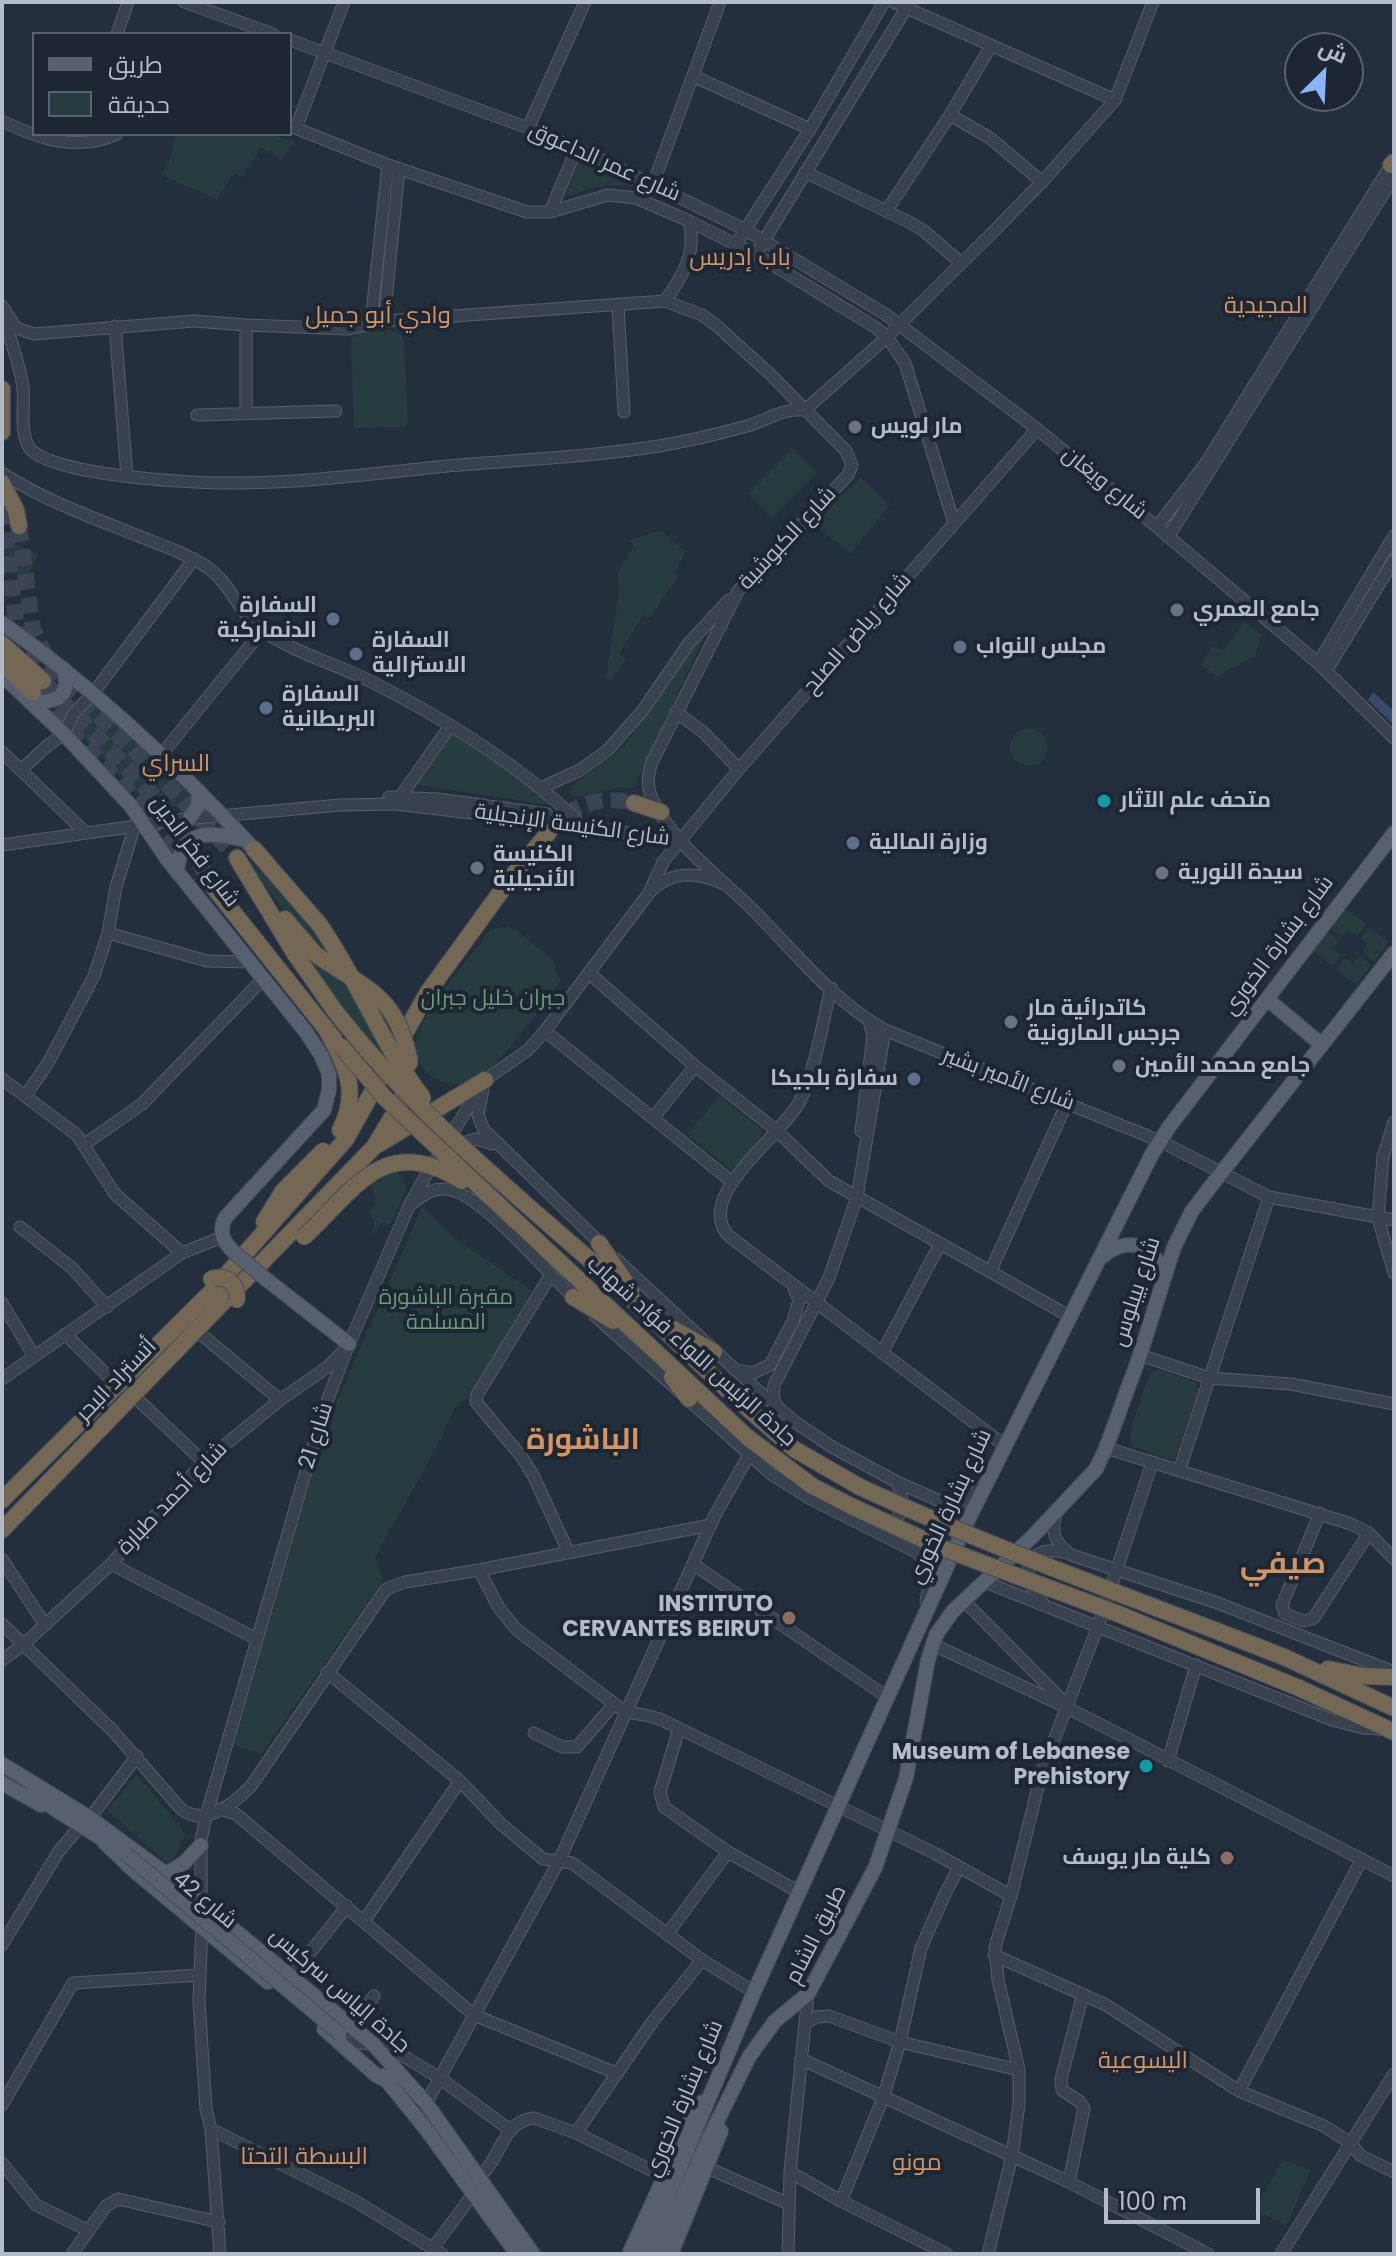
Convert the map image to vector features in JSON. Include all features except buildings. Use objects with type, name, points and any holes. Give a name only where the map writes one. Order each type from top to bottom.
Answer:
[{"type":"highway","points":[[2,389],[2,432]]},
{"type":"highway","points":[[2,483],[16,510],[19,526]]},
{"type":"highway","points":[[2,644],[36,692]]},
{"type":"highway","points":[[2,662],[36,692]]},
{"type":"highway","points":[[634,803],[661,812]]},
{"type":"highway","points":[[4,1498],[37,1455],[239,1252],[346,1139],[428,992],[505,886],[549,832]]},
{"type":"highway","points":[[251,844],[319,924],[404,1074],[455,1140]]},
{"type":"highway","name":"جادة الرئيس اللواء فؤاد شهاب","points":[[374,1147],[405,1094],[410,1063],[402,1030],[384,1001],[315,954],[240,862],[295,954],[335,1011],[392,1079],[455,1140],[794,1449],[872,1493],[949,1528],[1304,1664],[1394,1708]]},
{"type":"highway","name":"جادة الرئيس اللواء فؤاد شهاب","points":[[214,888],[327,1031],[385,1098],[500,1206],[578,1289],[643,1339],[781,1465],[812,1486],[942,1548],[1116,1613],[1299,1688],[1392,1731]]},
{"type":"highway","points":[[239,1252],[276,1201],[341,1129],[350,1104],[349,1078],[327,1031]]},
{"type":"highway","points":[[21,1512],[80,1460],[203,1336],[374,1147],[485,1080]]},
{"type":"highway","points":[[263,1271],[304,1237],[375,1169],[393,1163],[433,1165],[500,1206]]},
{"type":"highway","points":[[599,1243],[647,1315],[714,1352]]},
{"type":"highway","name":"أتستراد البحر","points":[[4,1498],[239,1252]]},
{"type":"highway","name":"أتستراد البحر","points":[[2,1530],[263,1271]]},
{"type":"highway","points":[[211,1279],[219,1277],[230,1281],[237,1291],[237,1300]]},
{"type":"highway","points":[[643,1339],[689,1399]]},
{"type":"highway","points":[[1304,1664],[1363,1676],[1394,1674]]},
{"type":"main road","name":"شارع فخر الدين","points":[[2,623],[94,692],[251,844]]},
{"type":"main road","points":[[36,692],[49,703],[61,696],[66,684],[64,669]]},
{"type":"main road","name":"شارع فخر الدين","points":[[2,675],[36,692],[64,734],[264,978],[321,1055],[329,1074],[324,1110],[225,1218],[221,1226],[222,1237]]},
{"type":"main road","points":[[189,819],[198,806],[199,791]]},
{"type":"main road","name":"شارع بشارة الخوري","points":[[643,2254],[754,1992],[985,1484],[1160,1141],[1394,833]]},
{"type":"main road","points":[[177,870],[182,850],[194,838],[218,834],[251,844]]},
{"type":"main road","name":"شارع بيبلوس","points":[[932,1644],[946,1618],[1089,1479],[1106,1448],[1140,1355],[1163,1278],[1186,1222],[1394,953]]},
{"type":"main road","points":[[1267,999],[1322,1045]]},
{"type":"main road","points":[[222,1237],[349,1344]]},
{"type":"main road","points":[[1101,1257],[1120,1245],[1137,1245],[1155,1255],[1163,1278]]},
{"type":"main road","name":"طريق الشام","points":[[808,1994],[875,1868],[890,1830],[911,1759],[932,1644]]},
{"type":"main road","name":"جادة إلياس سركيس","points":[[2,1764],[56,1804]]},
{"type":"main road","name":"جادة إلياس سركيس","points":[[2,1774],[86,1822],[347,2034],[373,2044],[426,2103],[533,2254]]},
{"type":"main road","points":[[2,1783],[37,1804],[56,1804]]},
{"type":"main road","name":"جادة إلياس سركيس","points":[[107,1838],[166,1874],[291,1977],[389,2082],[517,2254]]},
{"type":"main road","name":"شارع 42","points":[[107,1838],[132,1869],[376,2075],[389,2082]]},
{"type":"main road","points":[[166,1874],[175,1871],[201,1845]]},
{"type":"main road","name":"شارع بشارة الخوري","points":[[657,2254],[741,2071],[762,2036],[781,2015],[808,1994]]},
{"type":"main road","points":[[629,2254],[693,2113],[710,2093]]},
{"type":"main road","points":[[671,2254],[708,2168],[727,2103]]},
{"type":"street","points":[[118,32],[128,2]]},
{"type":"street","points":[[184,2],[267,32]]},
{"type":"street","points":[[344,2],[293,127],[394,167],[517,210],[550,212],[599,197],[619,195],[636,198],[755,254],[862,318],[887,337],[905,363],[954,523]]},
{"type":"street","points":[[528,128],[585,2]]},
{"type":"street","points":[[653,184],[720,2]]},
{"type":"street","points":[[736,244],[810,129],[884,2]]},
{"type":"street","points":[[893,2],[908,5],[991,46],[1115,100]]},
{"type":"street","points":[[2,314],[23,389],[24,434],[29,447],[56,464],[127,476],[201,483],[258,483],[529,459],[657,446],[723,432],[786,411],[805,410],[887,337],[1042,182],[1115,100],[1153,2]]},
{"type":"street","points":[[755,254],[908,5]]},
{"type":"street","name":"شارع عمر الداعوق","points":[[292,41],[577,148],[746,230],[900,323]]},
{"type":"street","points":[[887,210],[991,46]]},
{"type":"street","points":[[693,76],[810,129]]},
{"type":"street","points":[[950,115],[990,138],[1042,182]]},
{"type":"street","points":[[2,121],[32,133]]},
{"type":"street","points":[[41,136],[65,143],[96,138]]},
{"type":"street","points":[[550,212],[577,148]]},
{"type":"street","points":[[1157,527],[1206,463],[1393,166]]},
{"type":"street","points":[[1168,537],[1393,166]]},
{"type":"street","points":[[377,321],[394,167]]},
{"type":"street","points":[[805,172],[924,231],[961,263]]},
{"type":"street","points":[[665,301],[693,248],[689,221]]},
{"type":"street","points":[[2,306],[16,328],[29,334],[194,321],[349,329],[377,321],[665,301],[694,312],[717,326],[805,410]]},
{"type":"street","points":[[618,305],[624,412]]},
{"type":"street","name":"شارع ويغان","points":[[900,323],[1157,527],[1322,667],[1394,738]]},
{"type":"street","points":[[246,325],[246,414]]},
{"type":"street","points":[[115,326],[127,476]]},
{"type":"street","name":"شارع الكبوشية","points":[[680,841],[650,794],[648,778],[653,760],[738,591],[851,470],[849,456],[805,410]]},
{"type":"street","points":[[197,415],[336,411]]},
{"type":"street","name":"شارع رياض الصلح","points":[[485,1080],[528,1050],[545,1031],[649,893],[663,862],[680,841],[739,769],[1037,429]]},
{"type":"street","points":[[2,473],[61,504],[194,559],[227,586],[249,619],[262,631],[395,694],[450,726],[541,788],[576,822]]},
{"type":"street","points":[[1322,667],[1394,536]]},
{"type":"street","points":[[21,770],[64,734],[70,717],[94,692],[194,559]]},
{"type":"street","points":[[1322,667],[1390,575],[1394,560]]},
{"type":"street","points":[[541,788],[580,770],[608,750],[638,717],[689,643],[738,591]]},
{"type":"street","points":[[161,755],[262,631]]},
{"type":"street","points":[[676,712],[703,732],[739,769]]},
{"type":"street","points":[[398,800],[450,726]]},
{"type":"street","points":[[2,752],[86,833]]},
{"type":"street","name":"شارع الكنيسة الإنجيلية","points":[[2,845],[221,814],[398,800],[576,822],[680,841]]},
{"type":"street","points":[[26,1095],[48,1063],[94,976],[108,933],[116,887],[140,824]]},
{"type":"street","name":"شارع الأمير بشير","points":[[680,841],[831,988],[869,1021],[885,1030],[1160,1141],[1269,1197],[1394,1220]]},
{"type":"street","points":[[649,893],[659,883],[689,874],[707,876],[730,887]]},
{"type":"street","points":[[108,933],[207,961],[251,962]]},
{"type":"street","points":[[589,973],[695,1066],[777,1131],[829,1181],[1069,1316]]},
{"type":"street","points":[[85,1144],[142,1104],[264,978]]},
{"type":"street","points":[[831,988],[804,1090],[794,1110],[732,1182],[720,1205],[720,1225],[729,1236],[782,1278],[1004,1445]]},
{"type":"street","points":[[829,1181],[847,1180],[856,1172],[873,1036],[869,1021]]},
{"type":"street","points":[[779,1409],[773,1397],[774,1385],[829,1278],[857,1197],[885,1030]]},
{"type":"street","points":[[545,1031],[732,1182]]},
{"type":"street","points":[[653,1118],[695,1066]]},
{"type":"street","points":[[2,1079],[85,1144],[115,1194],[182,1253]]},
{"type":"street","points":[[485,1080],[479,1105],[479,1120],[484,1130],[714,1352],[779,1409],[832,1447],[936,1500],[953,1503],[969,1498],[985,1484]]},
{"type":"street","name":"شارع 21","points":[[220,2254],[199,2001],[201,1845],[206,1816],[324,1409],[409,1206],[485,1080]]},
{"type":"street","points":[[990,1272],[1067,1103]]},
{"type":"street","points":[[1394,1122],[1383,1157],[1378,1218],[1394,1273]]},
{"type":"street","points":[[501,1147],[476,1139],[456,1146],[448,1164],[449,1178],[456,1191],[487,1211],[550,1276],[578,1289],[749,1455],[797,1492],[910,1547],[928,1565],[931,1580],[915,1635]]},
{"type":"street","points":[[409,1206],[433,1191],[456,1191]]},
{"type":"street","points":[[1179,1471],[1269,1197]]},
{"type":"street","points":[[20,1227],[72,1268],[107,1307]]},
{"type":"street","points":[[2,1379],[182,1253],[222,1237]]},
{"type":"street","points":[[882,1353],[940,1244]]},
{"type":"street","points":[[550,1276],[476,1400],[484,1415],[524,1461],[568,1551]]},
{"type":"street","points":[[731,1367],[753,1373],[763,1371],[772,1361],[793,1321],[799,1300],[797,1292],[782,1278]]},
{"type":"street","points":[[2,1303],[34,1356]]},
{"type":"street","points":[[65,1334],[111,1379]]},
{"type":"street","points":[[203,1336],[280,1400]]},
{"type":"street","name":"شارع أحمد طبارة","points":[[2,1660],[23,1645],[111,1564],[204,1462],[280,1400],[329,1366],[349,1344]]},
{"type":"street","points":[[1140,1355],[1209,1378],[1291,1384],[1394,1404]]},
{"type":"street","points":[[139,1401],[204,1462]]},
{"type":"street","points":[[1106,1448],[1320,1513],[1369,1533],[1394,1559]]},
{"type":"street","points":[[426,2103],[559,1861],[713,1520],[749,1455]]},
{"type":"street","points":[[988,2254],[1012,2156],[1019,2104],[1019,2070],[994,1955],[1042,1771],[1098,1626],[1152,1463]]},
{"type":"street","points":[[873,1530],[891,1527],[900,1516],[903,1499],[897,1482]]},
{"type":"street","points":[[1058,1510],[1053,1529],[1055,1540],[1071,1555]]},
{"type":"street","points":[[1320,1513],[1282,1605],[1285,1614],[1303,1621],[1313,1619],[1369,1533]]},
{"type":"street","points":[[2,1624],[137,1756],[184,1811],[206,1816],[236,1801],[251,1786],[386,1589],[405,1582],[479,1570],[713,1520]]},
{"type":"street","points":[[1045,1605],[1032,1592],[1027,1572],[1031,1562],[1049,1551],[1117,1569],[1215,1602],[1394,1674]]},
{"type":"street","points":[[2,1559],[45,1625]]},
{"type":"street","points":[[111,1564],[257,1639]]},
{"type":"street","points":[[693,1564],[887,1697]]},
{"type":"street","points":[[479,1570],[493,1599],[517,1630],[627,1712],[654,1716],[890,1830],[1011,1896]]},
{"type":"street","points":[[985,1582],[1332,1720],[1392,1731]]},
{"type":"street","points":[[964,1601],[1068,1707]]},
{"type":"street","points":[[932,1644],[1068,1707],[1394,1876]]},
{"type":"street","points":[[1168,1761],[1196,1665]]},
{"type":"street","points":[[327,1672],[460,1781],[501,1824],[543,1859],[572,1863],[702,1960],[754,1992]]},
{"type":"street","points":[[534,1733],[562,1747],[577,1747],[614,1704]]},
{"type":"street","points":[[679,1729],[660,1792],[661,1804],[728,1852],[799,1892]]},
{"type":"street","points":[[2,1945],[59,1851],[86,1822],[137,1756]]},
{"type":"street","points":[[364,1921],[460,1781]]},
{"type":"street","points":[[220,1809],[236,1814],[474,2015],[616,2073]]},
{"type":"street","points":[[668,1933],[728,1852]]},
{"type":"street","points":[[1239,2091],[1362,1859]]},
{"type":"street","points":[[841,2201],[883,2098],[900,2042],[921,1948],[959,1867]]},
{"type":"street","points":[[291,1977],[347,1906]]},
{"type":"street","points":[[994,1955],[1106,2005],[1239,2091],[1324,2126],[1349,2142],[1361,2156],[1394,2172]]},
{"type":"street","points":[[576,2133],[616,2073],[702,1960]]},
{"type":"street","points":[[2,2105],[73,1983],[200,1975]]},
{"type":"street","name":"طريق الشام","points":[[788,2254],[790,2172],[808,1994]]},
{"type":"street","points":[[1069,2182],[1084,2108],[1062,2090],[1061,2079],[1083,1994]]},
{"type":"street","points":[[347,2034],[374,1996]]},
{"type":"street","points":[[805,2024],[816,2017],[829,2016],[900,2042],[1019,2070]]},
{"type":"street","points":[[373,2044],[388,2047],[441,2079],[510,2130]]},
{"type":"street","points":[[801,2059],[1069,2182],[1208,2254]]},
{"type":"street","points":[[1281,2254],[1394,2074]]},
{"type":"street","points":[[478,2177],[489,2166],[510,2130],[520,2121],[534,2118],[576,2133],[663,2176]]},
{"type":"street","points":[[211,2129],[355,2201],[438,2251],[473,2194]]},
{"type":"street","points":[[2,2163],[36,2205],[89,2231]]},
{"type":"street","points":[[708,2168],[789,2204]]},
{"type":"street","points":[[790,2172],[947,2254]]},
{"type":"street","points":[[72,2254],[106,2206],[118,2199],[219,2222]]},
{"type":"green space","points":[[175,136],[275,136],[294,142],[281,159],[261,147],[242,177],[234,173],[217,199],[161,175],[169,161]]},
{"type":"green space","points":[[582,162],[639,187],[604,186],[570,196],[566,194],[578,164]]},
{"type":"green space","points":[[383,327],[400,334],[404,340],[408,422],[403,427],[354,428],[351,341],[361,331]]},
{"type":"green space","points":[[793,449],[817,473],[772,518],[748,494]]},
{"type":"green space","points":[[861,478],[890,504],[850,554],[812,522]]},
{"type":"green space","points":[[660,530],[686,552],[674,572],[678,577],[650,618],[644,615],[619,654],[626,659],[610,682],[606,677],[619,591],[617,573],[634,547],[630,540]]},
{"type":"green space","points":[[2,537],[38,554],[25,581],[2,570]]},
{"type":"green space","points":[[1244,622],[1262,635],[1255,656],[1217,676],[1201,664],[1214,645],[1223,651]]},
{"type":"green space","points":[[708,628],[634,788],[619,787],[578,797],[571,794],[570,787],[622,749]]},
{"type":"green space","points":[[97,704],[195,793],[192,804],[151,808],[78,733],[77,717],[87,707]]},
{"type":"green space","points":[[1029,728],[1043,733],[1048,747],[1043,761],[1029,766],[1015,761],[1010,747],[1015,733]]},
{"type":"green space","points":[[452,731],[563,807],[413,784]]},
{"type":"green space","points":[[245,856],[291,902],[332,958],[284,910]]},
{"type":"green space","points":[[1346,909],[1366,924],[1357,936],[1349,930],[1342,937],[1331,928]]},
{"type":"green space","name":"جبران خليل جبران","points":[[507,926],[553,960],[560,981],[519,1036],[482,1074],[460,1084],[436,1079],[423,1069],[415,1053],[422,1025],[439,996],[491,929]]},
{"type":"green space","points":[[1369,927],[1389,942],[1374,962],[1363,952],[1368,944],[1361,938]]},
{"type":"green space","points":[[1328,932],[1339,941],[1333,949],[1341,955],[1333,966],[1313,951]]},
{"type":"green space","points":[[295,942],[345,981],[371,1032],[400,1077],[330,994]]},
{"type":"green space","points":[[1359,956],[1371,965],[1356,985],[1337,969],[1345,958],[1353,964]]},
{"type":"green space","points":[[720,1096],[764,1132],[733,1171],[687,1134]]},
{"type":"green space","points":[[396,1171],[407,1187],[391,1224],[382,1223],[373,1234],[374,1221],[369,1212],[377,1201],[370,1186]]},
{"type":"green space","name":"مقبرة الباشورة المسلمة","points":[[422,1207],[458,1240],[532,1291],[469,1397],[453,1411],[440,1441],[375,1557],[383,1580],[261,1754],[234,1745],[327,1424]]},
{"type":"green space","points":[[1159,1369],[1196,1383],[1199,1389],[1174,1461],[1135,1447],[1129,1436],[1149,1374]]},
{"type":"green space","points":[[137,1774],[186,1834],[168,1864],[107,1810]]},
{"type":"green space","points":[[1283,2160],[1310,2170],[1287,2225],[1254,2210]]},
{"type":"water","points":[[1373,692],[1394,711],[1394,725],[1368,700]]},
{"type":"tunnel","points":[[2,509],[16,621],[24,641],[237,858]]},
{"type":"tunnel","points":[[19,526],[33,629],[46,657]]},
{"type":"tunnel","points":[[43,681],[154,796],[180,831],[214,888]]},
{"type":"tunnel","points":[[36,695],[146,809],[183,854]]},
{"type":"tunnel","points":[[549,832],[576,808],[587,804],[609,800],[634,803]]},
{"type":"place","name":"مار لويس","points":[[855,427]]},
{"type":"place","name":"جامع العمري","points":[[1177,610]]},
{"type":"place","name":"السفارة الدنماركية","points":[[333,619]]},
{"type":"place","name":"مجلس النواب","points":[[960,647]]},
{"type":"place","name":"السفارة الاسترالية","points":[[356,654]]},
{"type":"place","name":"السفارة البريطانية","points":[[266,708]]},
{"type":"place","name":"متحف علم الآثار","points":[[1104,801]]},
{"type":"place","name":"وزارة المالية","points":[[853,843]]},
{"type":"place","name":"الكنيسة الأنجيلية","points":[[477,868]]},
{"type":"place","name":"سيدة النورية","points":[[1162,873]]},
{"type":"place","name":"كاتدرائية مار جرجس المارونية","points":[[1011,1022]]},
{"type":"place","name":"جامع محمد الأمين","points":[[1119,1066]]},
{"type":"place","name":"سفارة بلجيكا","points":[[914,1079]]},
{"type":"place","name":"INSTITUTO CERVANTES BEIRUT","points":[[789,1618]]},
{"type":"place","name":"Museum of Lebanese Prehistory","points":[[1146,1766]]},
{"type":"place","name":"كلية مار يوسف","points":[[1227,1858]]},
{"type":"district","name":"باب إدريس","points":[[740,259]]},
{"type":"district","name":"المجيدية","points":[[1266,307]]},
{"type":"district","name":"وادي أبو جميل","points":[[378,317]]},
{"type":"district","name":"السراي","points":[[176,765]]},
{"type":"district","name":"الباشورة","points":[[583,1441]]},
{"type":"district","name":"صيفي","points":[[1283,1565]]},
{"type":"district","name":"اليسوعية","points":[[1143,2062]]},
{"type":"district","name":"البسطة التحتا","points":[[304,2158]]},
{"type":"district","name":"مونو","points":[[917,2164]]}]
